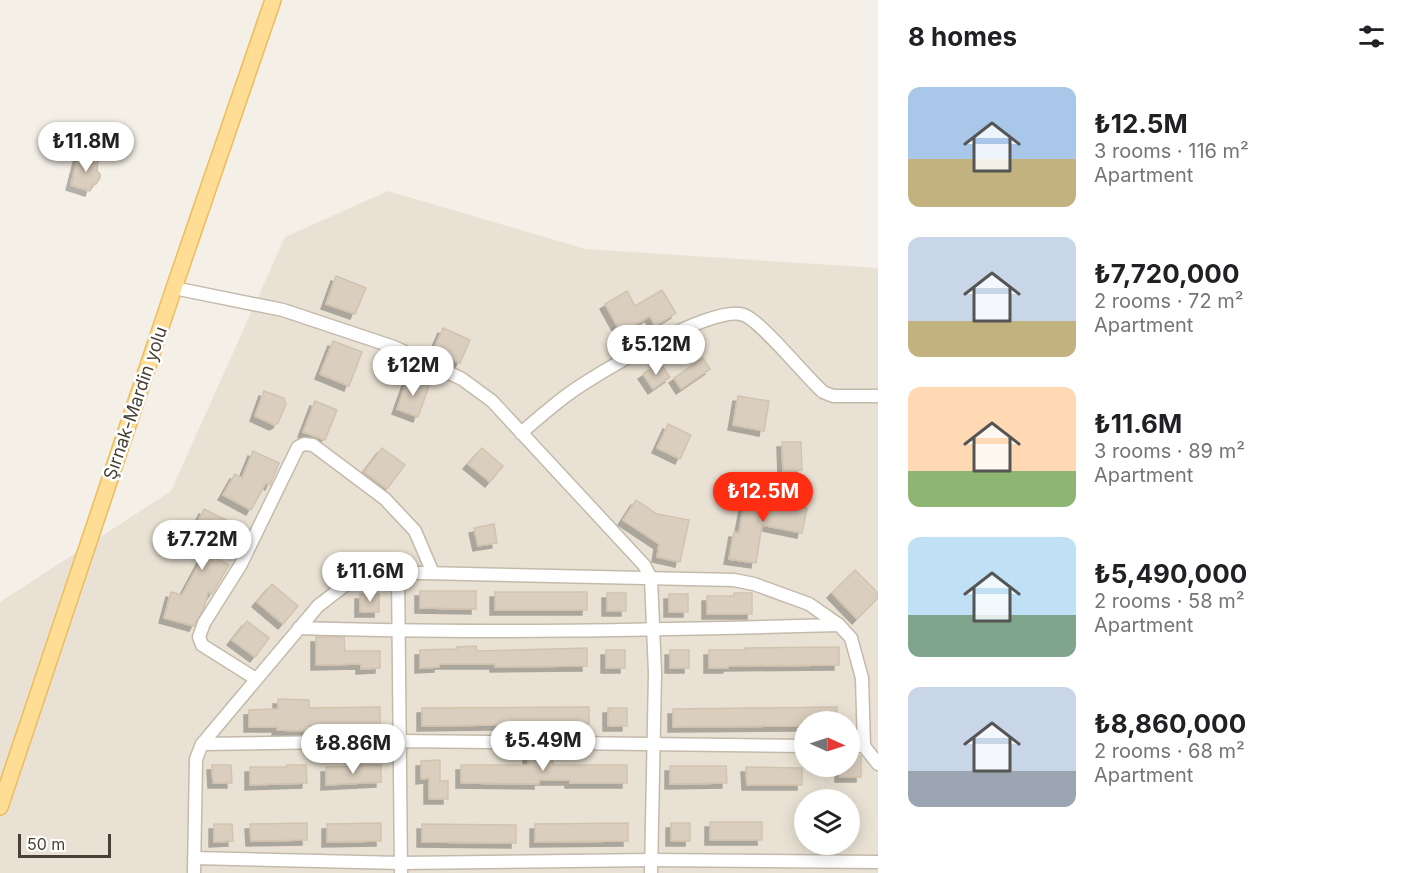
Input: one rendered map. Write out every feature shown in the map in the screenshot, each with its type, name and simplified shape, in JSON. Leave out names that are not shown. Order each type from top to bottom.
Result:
[{"type":"main road","name":"Şırnak-Mardin yolu","points":[[0,807],[273,0]]},
{"type":"street","points":[[174,288],[283,310],[394,347],[462,379],[492,401],[644,565],[651,578],[655,673],[651,873]]},
{"type":"street","points":[[521,433],[568,394],[637,352],[687,328],[728,314],[744,315],[762,329],[823,392],[833,396],[878,396]]},
{"type":"street","points":[[256,679],[202,645],[199,637],[204,623],[240,566],[298,447],[304,444],[313,445],[385,499],[415,531],[433,573]]},
{"type":"street","points":[[398,572],[401,868]]},
{"type":"street","points":[[194,873],[196,759],[202,744],[318,606],[358,575],[398,572],[734,580],[754,584],[809,604],[838,625],[851,638],[862,678],[864,746],[878,764]]},
{"type":"street","points":[[299,628],[398,631],[653,630],[838,625]]},
{"type":"street","points":[[202,744],[399,741],[794,746]]},
{"type":"street","points":[[194,858],[401,868],[651,860],[820,867],[878,862]]},
{"type":"shaded area","points":[[388,191],[586,249],[878,268],[878,873],[0,873],[0,602],[171,491],[285,237]]},
{"type":"building","points":[[79,154],[98,159],[97,171],[100,178],[96,184],[92,185],[90,191],[71,185]]},
{"type":"building","points":[[336,276],[366,288],[355,314],[326,304]]},
{"type":"building","points":[[662,290],[676,313],[655,326],[650,316],[621,333],[605,304],[627,291],[635,306]]},
{"type":"building","points":[[443,328],[470,340],[460,363],[433,351]]},
{"type":"building","points":[[333,341],[362,352],[349,386],[320,374]]},
{"type":"building","points":[[703,358],[710,369],[681,389],[674,378]]},
{"type":"building","points":[[660,363],[670,377],[653,389],[643,374]]},
{"type":"building","points":[[408,378],[429,386],[418,417],[397,409]]},
{"type":"building","points":[[264,391],[284,398],[286,404],[278,423],[274,425],[255,416]]},
{"type":"building","points":[[738,396],[769,401],[764,431],[733,425]]},
{"type":"building","points":[[315,401],[337,410],[325,440],[303,432]]},
{"type":"building","points":[[668,424],[691,435],[680,459],[657,448]]},
{"type":"building","points":[[782,442],[801,442],[802,470],[783,471]]},
{"type":"building","points":[[382,448],[405,465],[387,489],[364,472]]},
{"type":"building","points":[[482,448],[503,466],[490,482],[468,464]]},
{"type":"building","points":[[253,451],[279,463],[270,485],[266,483],[251,510],[223,495],[235,474],[242,478]]},
{"type":"building","points":[[747,488],[776,493],[774,502],[807,508],[802,533],[762,525],[756,563],[729,559],[734,532],[739,533]]},
{"type":"building","points":[[636,500],[657,514],[689,520],[680,562],[657,557],[659,544],[623,520]]},
{"type":"building","points":[[204,509],[234,524],[218,559],[229,565],[212,594],[208,592],[204,608],[194,626],[164,618],[171,592],[182,595],[211,542],[192,534]]},
{"type":"building","points":[[494,524],[497,543],[478,546],[474,528]]},
{"type":"building","points":[[855,570],[878,593],[878,598],[857,619],[832,593]]},
{"type":"building","points":[[272,584],[298,606],[283,624],[257,602]]},
{"type":"building","points":[[420,591],[476,591],[476,609],[420,608]]},
{"type":"building","points":[[495,592],[587,592],[587,610],[495,610]]},
{"type":"building","points":[[607,593],[626,593],[626,611],[607,611]]},
{"type":"building","points":[[734,593],[752,593],[752,614],[707,614],[707,596],[734,596]]},
{"type":"building","points":[[360,594],[379,594],[379,612],[360,612]]},
{"type":"building","points":[[669,594],[688,594],[688,612],[669,612]]},
{"type":"building","points":[[247,621],[269,638],[255,657],[232,640]]},
{"type":"building","points":[[316,637],[344,637],[345,651],[380,651],[380,668],[361,669],[361,664],[316,665]]},
{"type":"building","points":[[476,646],[477,651],[587,648],[587,666],[495,667],[495,664],[439,664],[439,667],[420,668],[420,650]]},
{"type":"building","points":[[839,647],[839,665],[709,668],[709,650]]},
{"type":"building","points":[[606,650],[625,650],[625,668],[606,668]]},
{"type":"building","points":[[670,650],[689,650],[689,668],[670,668]]},
{"type":"building","points":[[278,699],[309,700],[309,708],[380,707],[380,725],[309,726],[309,731],[277,730],[278,727],[249,727],[249,710],[278,709]]},
{"type":"building","points":[[589,707],[589,724],[422,726],[422,708]]},
{"type":"building","points":[[837,707],[837,711],[794,711],[794,726],[673,727],[673,709]]},
{"type":"building","points":[[608,708],[627,708],[627,726],[608,726]]},
{"type":"building","points":[[528,751],[553,751],[553,765],[627,765],[627,783],[570,783],[570,780],[539,780],[539,784],[461,783],[461,765],[528,765]]},
{"type":"building","points":[[440,760],[440,781],[448,781],[448,799],[429,799],[429,778],[421,779],[421,761]]},
{"type":"building","points":[[212,765],[231,765],[232,783],[213,783]]},
{"type":"building","points":[[287,765],[306,765],[307,783],[250,785],[250,767],[287,767]]},
{"type":"building","points":[[381,765],[381,782],[326,785],[326,767]]},
{"type":"building","points":[[670,766],[726,766],[727,783],[670,784]]},
{"type":"building","points":[[746,767],[794,768],[794,777],[802,777],[802,785],[747,785]]},
{"type":"building","points":[[710,822],[762,822],[762,840],[710,840]]},
{"type":"building","points":[[307,823],[307,840],[251,841],[250,824]]},
{"type":"building","points":[[381,823],[381,841],[327,842],[327,824]]},
{"type":"building","points":[[628,823],[628,841],[535,842],[535,824]]},
{"type":"building","points":[[671,823],[690,823],[690,841],[671,841]]},
{"type":"building","points":[[214,824],[232,824],[233,841],[214,842]]},
{"type":"building","points":[[422,824],[516,825],[516,843],[422,842]]}]
